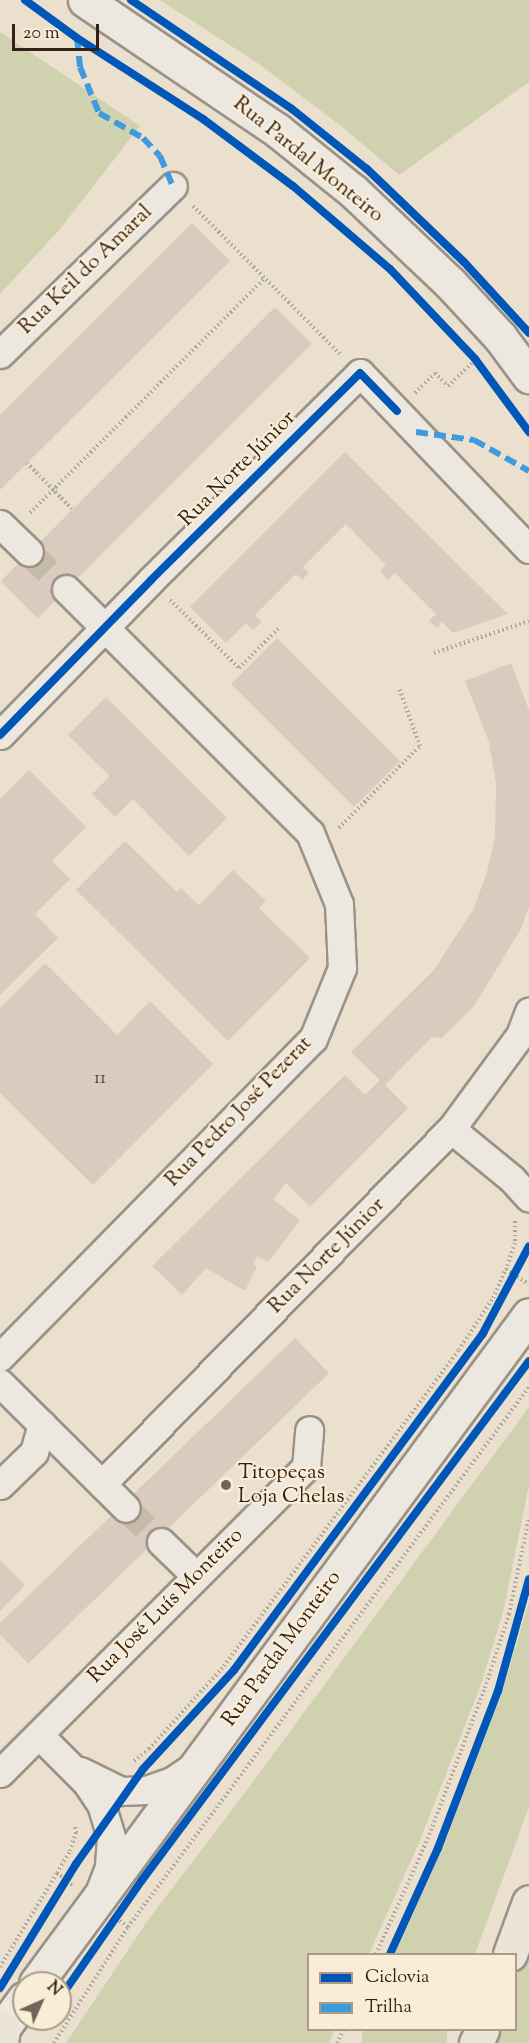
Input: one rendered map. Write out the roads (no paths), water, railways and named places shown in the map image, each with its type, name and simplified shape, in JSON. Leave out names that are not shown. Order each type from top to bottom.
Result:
[{"type":"highway","points":[[510,1953],[529,1902]]},
{"type":"street","name":"Rua Pardal Monteiro","points":[[85,0],[277,130],[354,191],[450,283],[500,338],[529,376]]},
{"type":"street","name":"Rua Keil do Amaral","points":[[0,354],[172,186]]},
{"type":"street","name":"Rua Norte Júnior","points":[[0,735],[151,580],[360,373],[529,549]]},
{"type":"street","points":[[5,528],[29,552]]},
{"type":"street","name":"Rua Pedro José Pezerat","points":[[0,1357],[313,1039],[342,968],[339,904],[310,833],[66,589]]},
{"type":"street","name":"Rua Norte Júnior","points":[[102,1484],[452,1129],[520,1035],[529,1012]]},
{"type":"street","points":[[452,1129],[523,1188]]},
{"type":"street","name":"Rua Pardal Monteiro","points":[[49,1971],[109,1913],[197,1764],[529,1315]]},
{"type":"street","points":[[0,1383],[126,1508]]},
{"type":"street","points":[[0,1485],[34,1452],[42,1424]]},
{"type":"street","name":"Rua José Luís Monteiro","points":[[0,1773],[195,1575],[306,1467],[309,1430]]},
{"type":"street","points":[[161,1542],[195,1575]]},
{"type":"street","points":[[39,1735],[86,1782],[101,1804],[111,1837],[109,1913]]},
{"type":"street","points":[[67,1762],[89,1778],[121,1791],[146,1790],[172,1781],[197,1764]]},
{"type":"street","points":[[1,2034],[12,2017]]},
{"type":"tunnel","points":[[29,552],[66,589]]},
{"type":"tunnel","points":[[126,1508],[161,1542]]},
{"type":"place","name":"Titopeças Loja Chelas","points":[[226,1485]]}]
